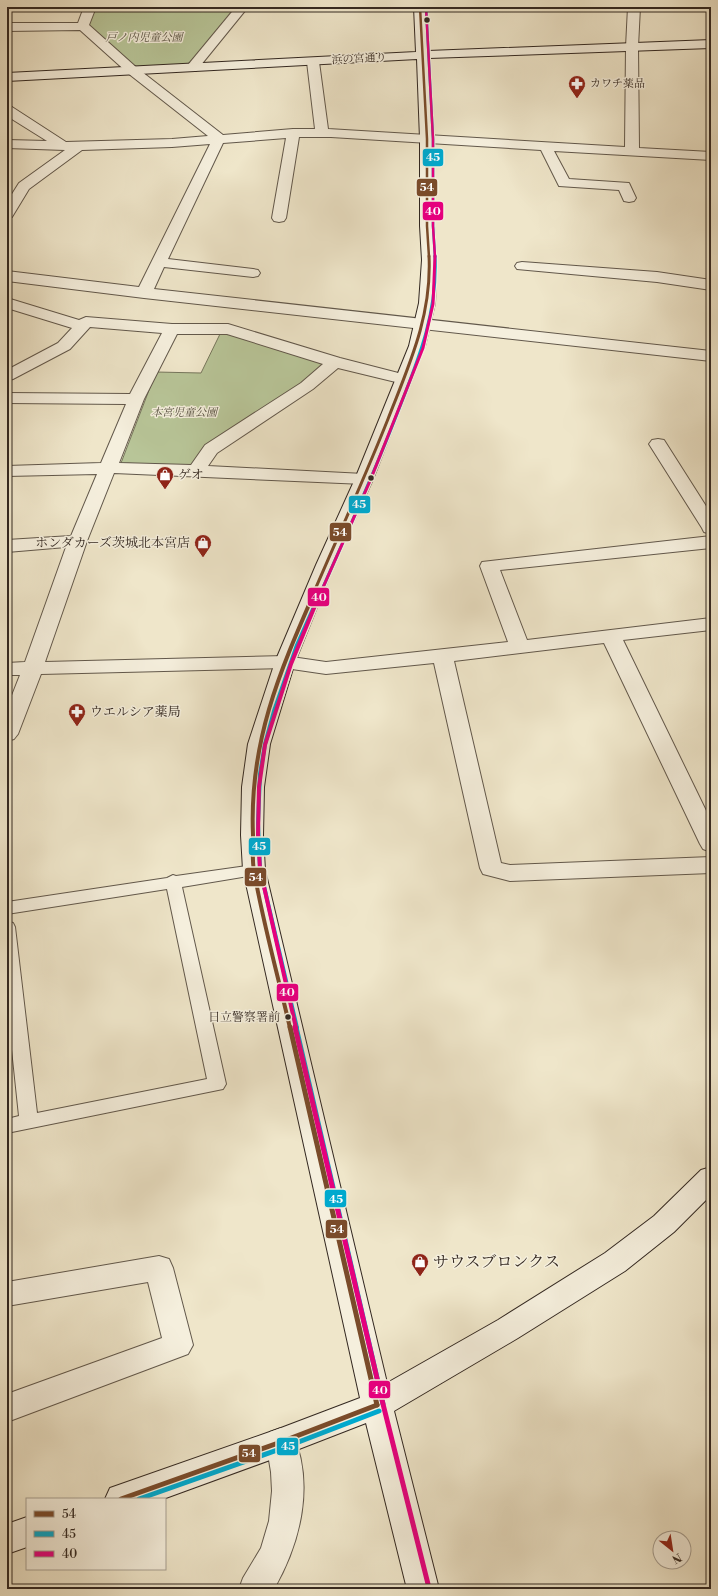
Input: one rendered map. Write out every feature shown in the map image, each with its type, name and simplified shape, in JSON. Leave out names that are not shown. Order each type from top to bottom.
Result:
[{"type":"street","points":[[82,26],[90,7]]},
{"type":"street","points":[[192,68],[237,7]]},
{"type":"street","points":[[420,7],[427,139],[427,226],[429,260],[427,303],[423,323],[417,346],[364,479],[325,565],[284,662],[259,744],[253,787],[252,835],[254,870],[377,1405],[423,1589]]},
{"type":"street","points":[[632,152],[632,47],[634,7]]},
{"type":"street","points":[[7,27],[82,26],[133,71],[219,138]]},
{"type":"street","name":"浜の宮通り","points":[[7,77],[314,62],[423,55],[711,44]]},
{"type":"street","points":[[314,62],[322,133]]},
{"type":"street","points":[[7,110],[62,145]]},
{"type":"street","points":[[7,144],[79,146],[172,143],[293,133],[322,133],[711,156]]},
{"type":"street","points":[[279,218],[293,133]]},
{"type":"street","points":[[144,293],[219,138]]},
{"type":"street","points":[[7,214],[24,186],[79,146]]},
{"type":"street","points":[[546,147],[564,183],[624,186],[629,198]]},
{"type":"street","points":[[159,262],[253,273]]},
{"type":"street","points":[[522,266],[657,277],[711,284]]},
{"type":"street","points":[[7,276],[144,293],[711,356]]},
{"type":"street","points":[[192,298],[213,329]]},
{"type":"street","points":[[7,304],[82,326]]},
{"type":"street","points":[[7,376],[64,346],[86,322],[172,328],[228,329],[335,362],[404,379]]},
{"type":"street","points":[[7,734],[33,668],[78,540],[136,399],[172,328]]},
{"type":"street","points":[[198,471],[202,460],[211,449],[307,386],[335,362]]},
{"type":"street","points":[[7,398],[136,399]]},
{"type":"street","points":[[658,444],[711,528]]},
{"type":"street","points":[[7,471],[108,468],[364,479]]},
{"type":"street","points":[[7,546],[78,540]]},
{"type":"street","points":[[520,647],[489,566],[711,542]]},
{"type":"street","points":[[7,669],[284,662],[326,668],[443,656],[711,624]]},
{"type":"street","points":[[611,636],[711,844]]},
{"type":"street","points":[[443,656],[491,868],[510,872],[711,865]]},
{"type":"street","points":[[124,1498],[281,1442],[377,1405],[508,1329],[614,1262],[664,1224],[711,1178]]},
{"type":"street","points":[[7,1294],[159,1268],[178,1345],[7,1408]]},
{"type":"street","points":[[255,1589],[280,1545],[287,1503],[288,1476],[281,1442]]},
{"type":"lane","points":[[7,908],[173,881],[254,870]]},
{"type":"lane","points":[[7,1126],[217,1084],[173,881]]},
{"type":"lane","points":[[7,927],[30,1122]]},
{"type":"green space","name":"戸ノ内児童公園","points":[[90,7],[241,8],[187,65],[133,71],[83,26]]},
{"type":"green space","name":"本宮児童公園","points":[[220,334],[240,335],[325,361],[298,387],[191,466],[121,463],[156,372],[201,373]]},
{"type":"transit line","name":"54","points":[[377,1405],[254,870],[252,823],[254,773],[259,743],[268,709],[292,643],[370,464],[417,346],[427,303],[429,260],[427,226],[427,139],[420,7]]},
{"type":"transit line","name":"45","points":[[383,1404],[260,869],[258,823],[260,774],[265,744],[274,711],[297,645],[376,467],[423,348],[433,304],[435,260],[433,226],[433,139],[426,7]]},
{"type":"transit line","name":"40","points":[[426,7],[433,139],[433,226],[435,260],[433,304],[423,348],[370,481],[331,567],[291,664],[265,745],[259,787],[258,835],[260,869],[287,991],[383,1404],[429,1588]]},
{"type":"transit line","name":"54","points":[[124,1498],[281,1442],[377,1405]]},
{"type":"transit line","name":"45","points":[[142,1498],[283,1448],[379,1411]]},
{"type":"place","name":"カワチ薬品","points":[[577,99]]},
{"type":"place","name":"ゲオ","points":[[165,490]]},
{"type":"place","name":"ホンダカーズ茨城北本宮店","points":[[203,558]]},
{"type":"place","name":"ウエルシア薬局","points":[[77,727]]},
{"type":"place","name":"日立警察署前","points":[[288,1017]]},
{"type":"place","name":"サウスブロンクス","points":[[420,1277]]}]
